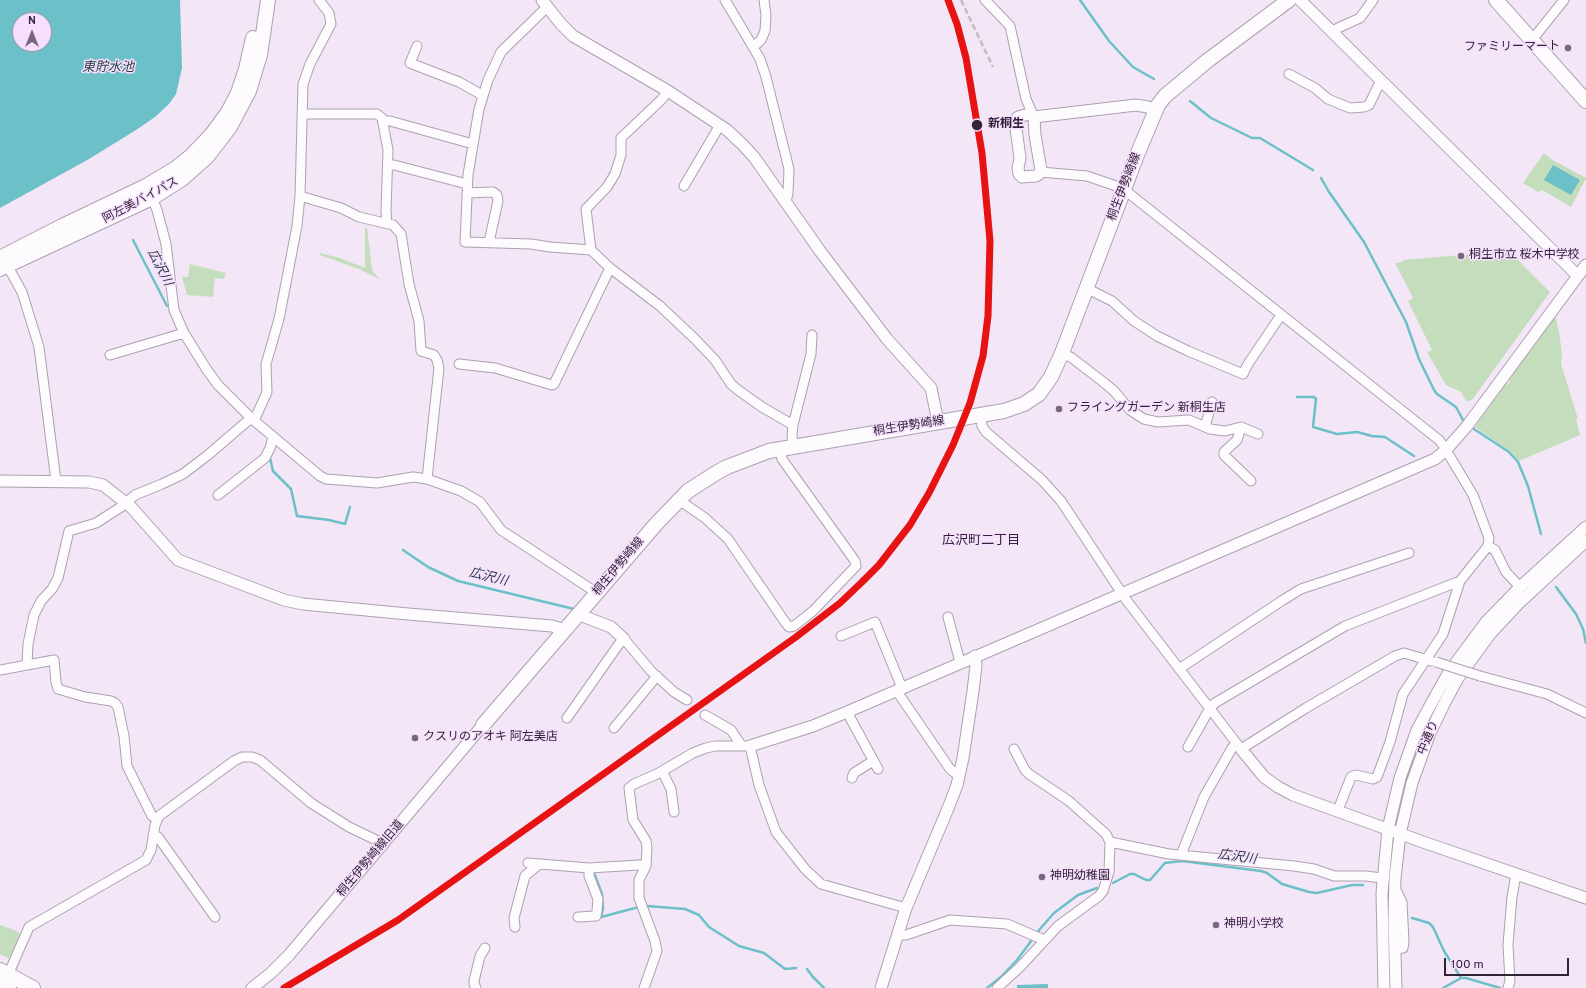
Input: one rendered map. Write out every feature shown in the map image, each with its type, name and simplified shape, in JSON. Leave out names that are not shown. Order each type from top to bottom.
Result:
[{"type":"main road","name":"阿左美バイパス","points":[[149,192],[191,156],[212,134],[228,112],[238,94],[246,69],[254,36],[259,0]]},
{"type":"main road","name":"阿左美バイパス","points":[[2,264],[62,226],[149,192],[173,185],[194,169],[221,140],[236,118],[249,91],[257,67],[268,0]]},
{"type":"main road","name":"桐生伊勢崎線","points":[[483,725],[657,522],[679,500],[701,482],[727,467],[769,451],[981,415],[1017,407],[1035,397],[1045,387],[1062,353],[1155,110],[1165,96],[1207,61],[1289,0]]},
{"type":"main road","points":[[1496,0],[1586,100]]},
{"type":"main road","points":[[2,980],[33,988]]},
{"type":"street","points":[[27,664],[28,644],[34,615],[41,601],[52,589],[58,578],[69,531],[96,523],[121,507],[135,495],[162,484],[192,468],[252,420],[267,392],[266,364],[279,319],[296,234],[300,196],[303,91],[306,74],[332,24],[329,13],[319,0]]},
{"type":"street","points":[[725,0],[760,59],[766,77],[787,159],[789,180],[786,202]]},
{"type":"street","points":[[753,47],[761,40],[765,31],[766,15],[764,0]]},
{"type":"street","points":[[985,0],[1010,26],[1026,99],[1034,116],[1034,132],[1040,172]]},
{"type":"street","points":[[1300,0],[1577,275]]},
{"type":"street","points":[[1332,32],[1360,18],[1373,0]]},
{"type":"street","points":[[1532,40],[1564,0]]},
{"type":"street","points":[[793,425],[762,407],[731,384],[714,360],[694,338],[660,306],[610,268],[591,250],[531,244],[465,242],[467,189],[482,95],[501,52],[545,3],[572,36],[668,91],[720,125],[737,139],[754,157],[820,251],[887,339],[931,388],[938,422]]},
{"type":"street","points":[[417,46],[410,62],[459,82],[482,95]]},
{"type":"street","points":[[1289,74],[1315,88],[1328,99],[1350,108],[1369,105],[1381,80]]},
{"type":"street","points":[[591,250],[586,209],[607,186],[615,174],[621,155],[621,138],[662,99],[668,91]]},
{"type":"street","points":[[1155,110],[1148,106],[1136,105],[1034,116],[1029,114],[1018,116],[1016,119],[1020,158],[1018,168],[1019,174],[1022,177],[1034,177],[1040,172],[1087,176],[1124,190],[1439,440],[1473,495],[1489,538],[1488,546],[1460,581],[1442,634],[1403,694],[1390,742],[1377,777],[1373,779],[1356,775],[1351,777],[1338,810]]},
{"type":"street","points":[[302,114],[377,114],[382,118],[387,147],[388,165],[386,210],[387,223]]},
{"type":"street","points":[[383,121],[390,121],[473,144]]},
{"type":"street","points":[[684,186],[720,125]]},
{"type":"street","points":[[388,165],[394,165],[467,189],[493,192],[497,195],[498,201],[489,242]]},
{"type":"street","points":[[149,192],[157,210],[166,244],[174,310],[184,333],[195,353],[218,385],[252,420],[320,476],[372,483],[413,477],[427,479],[456,488],[480,502],[501,530],[596,594]]},
{"type":"street","points":[[300,196],[341,208],[359,217],[387,223],[397,228],[402,237],[410,288],[419,321],[421,351],[434,355],[438,360],[439,368],[427,479]]},
{"type":"street","points":[[2,264],[22,292],[39,347],[56,481]]},
{"type":"street","points":[[644,988],[657,951],[655,941],[639,898],[639,880],[646,866],[647,848],[646,841],[633,820],[629,788],[634,784],[662,771],[692,753],[706,748],[715,746],[745,746],[813,726],[1435,459],[1446,450],[1480,409],[1577,275],[1586,265]]},
{"type":"street","points":[[460,364],[495,368],[552,385],[554,384],[610,268]]},
{"type":"street","points":[[1086,288],[1112,301],[1134,320],[1157,336],[1243,374],[1248,364],[1281,315]]},
{"type":"street","points":[[110,355],[184,333]]},
{"type":"street","points":[[679,500],[705,518],[728,540],[789,627],[794,626],[813,611],[855,570],[855,561],[782,459],[792,435],[793,425],[811,354],[812,335]]},
{"type":"street","points":[[1062,353],[1072,358],[1102,381],[1130,410],[1139,416],[1154,422],[1189,420],[1205,427],[1225,431],[1244,427],[1258,434]]},
{"type":"street","points":[[1205,427],[1212,402]]},
{"type":"street","points":[[981,415],[983,428],[986,432],[1042,480],[1056,496],[1122,594],[1254,766],[1272,783],[1293,794],[1400,834],[1586,898]]},
{"type":"street","points":[[1238,428],[1239,434],[1237,440],[1224,452],[1224,455],[1250,481]]},
{"type":"street","points":[[218,495],[265,458],[273,437]]},
{"type":"street","points":[[0,481],[89,482],[107,487],[126,502],[178,560],[272,597],[310,605],[552,626],[565,630]]},
{"type":"street","name":"中通り","points":[[1384,988],[1382,878],[1388,829],[1396,791],[1417,730],[1450,672],[1490,618],[1520,587],[1586,527]]},
{"type":"street","name":"中通り","points":[[1396,988],[1395,888],[1400,834],[1409,794],[1420,760],[1443,706],[1458,678],[1479,648],[1509,612],[1586,541]]},
{"type":"street","points":[[1488,546],[1495,550],[1506,572],[1520,587]]},
{"type":"street","points":[[1179,669],[1301,589],[1409,553]]},
{"type":"street","points":[[1188,746],[1210,708],[1215,703],[1345,626],[1460,581]]},
{"type":"street","points":[[580,613],[585,617],[611,627],[624,639],[644,664],[674,692],[687,700]]},
{"type":"street","points":[[948,617],[960,662]]},
{"type":"street","points":[[841,636],[876,622],[899,689],[950,769],[959,776]]},
{"type":"street","points":[[567,718],[624,639]]},
{"type":"street","points":[[1181,855],[1204,797],[1232,748],[1239,746],[1395,656],[1404,654],[1426,659],[1480,676],[1547,694],[1586,713]]},
{"type":"street","points":[[881,988],[906,908],[952,800],[959,776],[973,691],[976,666],[975,656]]},
{"type":"street","points":[[0,670],[54,660],[58,689],[111,701],[118,708],[124,736],[127,766],[152,816],[157,819]]},
{"type":"street","points":[[614,728],[657,676]]},
{"type":"street","points":[[846,712],[876,765],[854,773],[852,778]]},
{"type":"street","points":[[705,715],[731,730],[745,746],[776,832],[805,869],[821,884],[906,908]]},
{"type":"street","name":"桐生伊勢崎線旧道","points":[[254,988],[289,955],[383,846],[483,725]]},
{"type":"street","points":[[997,988],[1020,967],[1038,937],[1058,926],[1094,900],[1103,891],[1109,872],[1110,842],[1106,834],[1070,801],[1029,774],[1025,770],[1014,749]]},
{"type":"street","points":[[2,980],[29,927],[146,860],[151,850],[157,819],[164,811],[234,761],[242,758],[252,756],[260,760],[311,803],[349,827],[376,840],[383,846]]},
{"type":"street","points":[[662,771],[670,789],[674,812]]},
{"type":"street","points":[[153,835],[158,837],[215,917]]},
{"type":"street","points":[[1110,842],[1154,852],[1314,869],[1334,876],[1366,876],[1382,878]]},
{"type":"street","points":[[528,863],[589,868],[639,865],[646,866]]},
{"type":"street","points":[[515,927],[514,918],[525,876],[539,864]]},
{"type":"street","points":[[578,917],[596,916],[598,899],[589,876],[589,868]]},
{"type":"street","points":[[1508,988],[1510,981],[1508,945],[1512,892],[1518,874]]},
{"type":"street","points":[[897,935],[906,935],[950,920],[1007,924],[1038,937]]},
{"type":"street","points":[[476,988],[474,981],[480,956],[485,948]]},
{"type":"green space","points":[[1544,153],[1551,159],[1586,178],[1571,207],[1542,190],[1538,192],[1523,183]]},
{"type":"green space","points":[[367,227],[372,270],[379,279],[359,269],[320,255],[320,253],[340,258],[365,268],[365,229]]},
{"type":"green space","points":[[1509,251],[1550,292],[1472,400],[1466,401],[1461,392],[1446,385],[1427,352],[1432,350],[1408,301],[1413,298],[1395,263],[1403,262],[1403,260]]},
{"type":"green space","points":[[190,264],[226,273],[224,279],[215,278],[213,297],[187,295],[182,277],[188,277]]},
{"type":"green space","points":[[1554,317],[1556,318],[1560,338],[1562,355],[1561,364],[1578,419],[1576,419],[1580,435],[1519,461],[1510,451],[1475,427],[1505,384],[1507,385],[1510,381],[1509,380]]},
{"type":"green space","points":[[0,925],[17,931],[20,934],[10,959],[0,954]]},
{"type":"water","name":"東貯水池","points":[[0,0],[180,0],[182,68],[176,94],[169,104],[155,117],[89,159],[0,208]]},
{"type":"water","points":[[1553,165],[1580,180],[1571,195],[1544,180]]},
{"type":"water","points":[[1048,984],[1048,988],[1017,988],[1017,985]]},
{"type":"waterway","points":[[1080,0],[1109,41],[1133,67],[1154,79]]},
{"type":"waterway","points":[[1190,101],[1211,118],[1252,138],[1260,138],[1313,170]]},
{"type":"waterway","points":[[1321,178],[1364,242],[1406,322],[1419,359],[1434,390],[1437,394],[1456,407],[1463,420]]},
{"type":"waterway","name":"広沢川","points":[[133,240],[167,306]]},
{"type":"waterway","points":[[1297,397],[1314,397],[1316,399],[1313,427],[1337,434],[1357,432],[1372,436],[1385,437],[1414,456]]},
{"type":"waterway","points":[[1474,429],[1509,452],[1518,462],[1528,486],[1541,534]]},
{"type":"waterway","points":[[270,458],[273,471],[291,489],[297,516],[329,520],[345,524],[350,507]]},
{"type":"waterway","name":"広沢川","points":[[403,550],[428,567],[458,581],[574,609]]},
{"type":"waterway","points":[[1556,587],[1576,614],[1583,629],[1586,643]]},
{"type":"waterway","name":"広沢川","points":[[1113,883],[1130,874],[1150,880],[1165,863],[1182,861],[1261,871],[1267,873],[1282,884],[1309,892],[1317,893],[1352,885],[1363,885]]},
{"type":"waterway","points":[[594,873],[602,894],[603,909],[601,917],[639,907]]},
{"type":"waterway","name":"広沢川","points":[[987,988],[1001,977],[1017,960],[1054,913],[1078,895],[1097,888]]},
{"type":"waterway","points":[[647,906],[685,909],[699,915],[709,927],[739,946],[764,953],[785,969],[796,968]]},
{"type":"waterway","name":"広沢川","points":[[1412,918],[1429,923],[1433,927],[1444,951],[1461,978]]},
{"type":"waterway","name":"広沢川","points":[[807,969],[824,988]]},
{"type":"waterway","name":"広沢川","points":[[1443,988],[1461,978],[1466,978],[1500,988]]},
{"type":"railway","points":[[961,0],[993,67]]},
{"type":"transit line","points":[[284,988],[398,920],[796,637],[840,603],[861,583],[879,565],[910,525],[929,493],[953,445],[970,403],[983,356],[988,316],[990,241],[982,153],[966,58],[957,24],[948,0]]},
{"type":"place","name":"ファミリーマート","points":[[1568,48]]},
{"type":"place","name":"新桐生","points":[[977,125]]},
{"type":"place","name":"桐生市立 桜木中学校","points":[[1461,256]]},
{"type":"place","name":"フライングガーデン 新桐生店","points":[[1059,409]]},
{"type":"place","name":"クスリのアオキ 阿左美店","points":[[415,738]]},
{"type":"place","name":"神明幼稚園","points":[[1042,877]]},
{"type":"place","name":"神明小学校","points":[[1216,925]]},
{"type":"district","name":"広沢町二丁目","points":[[981,541]]}]
